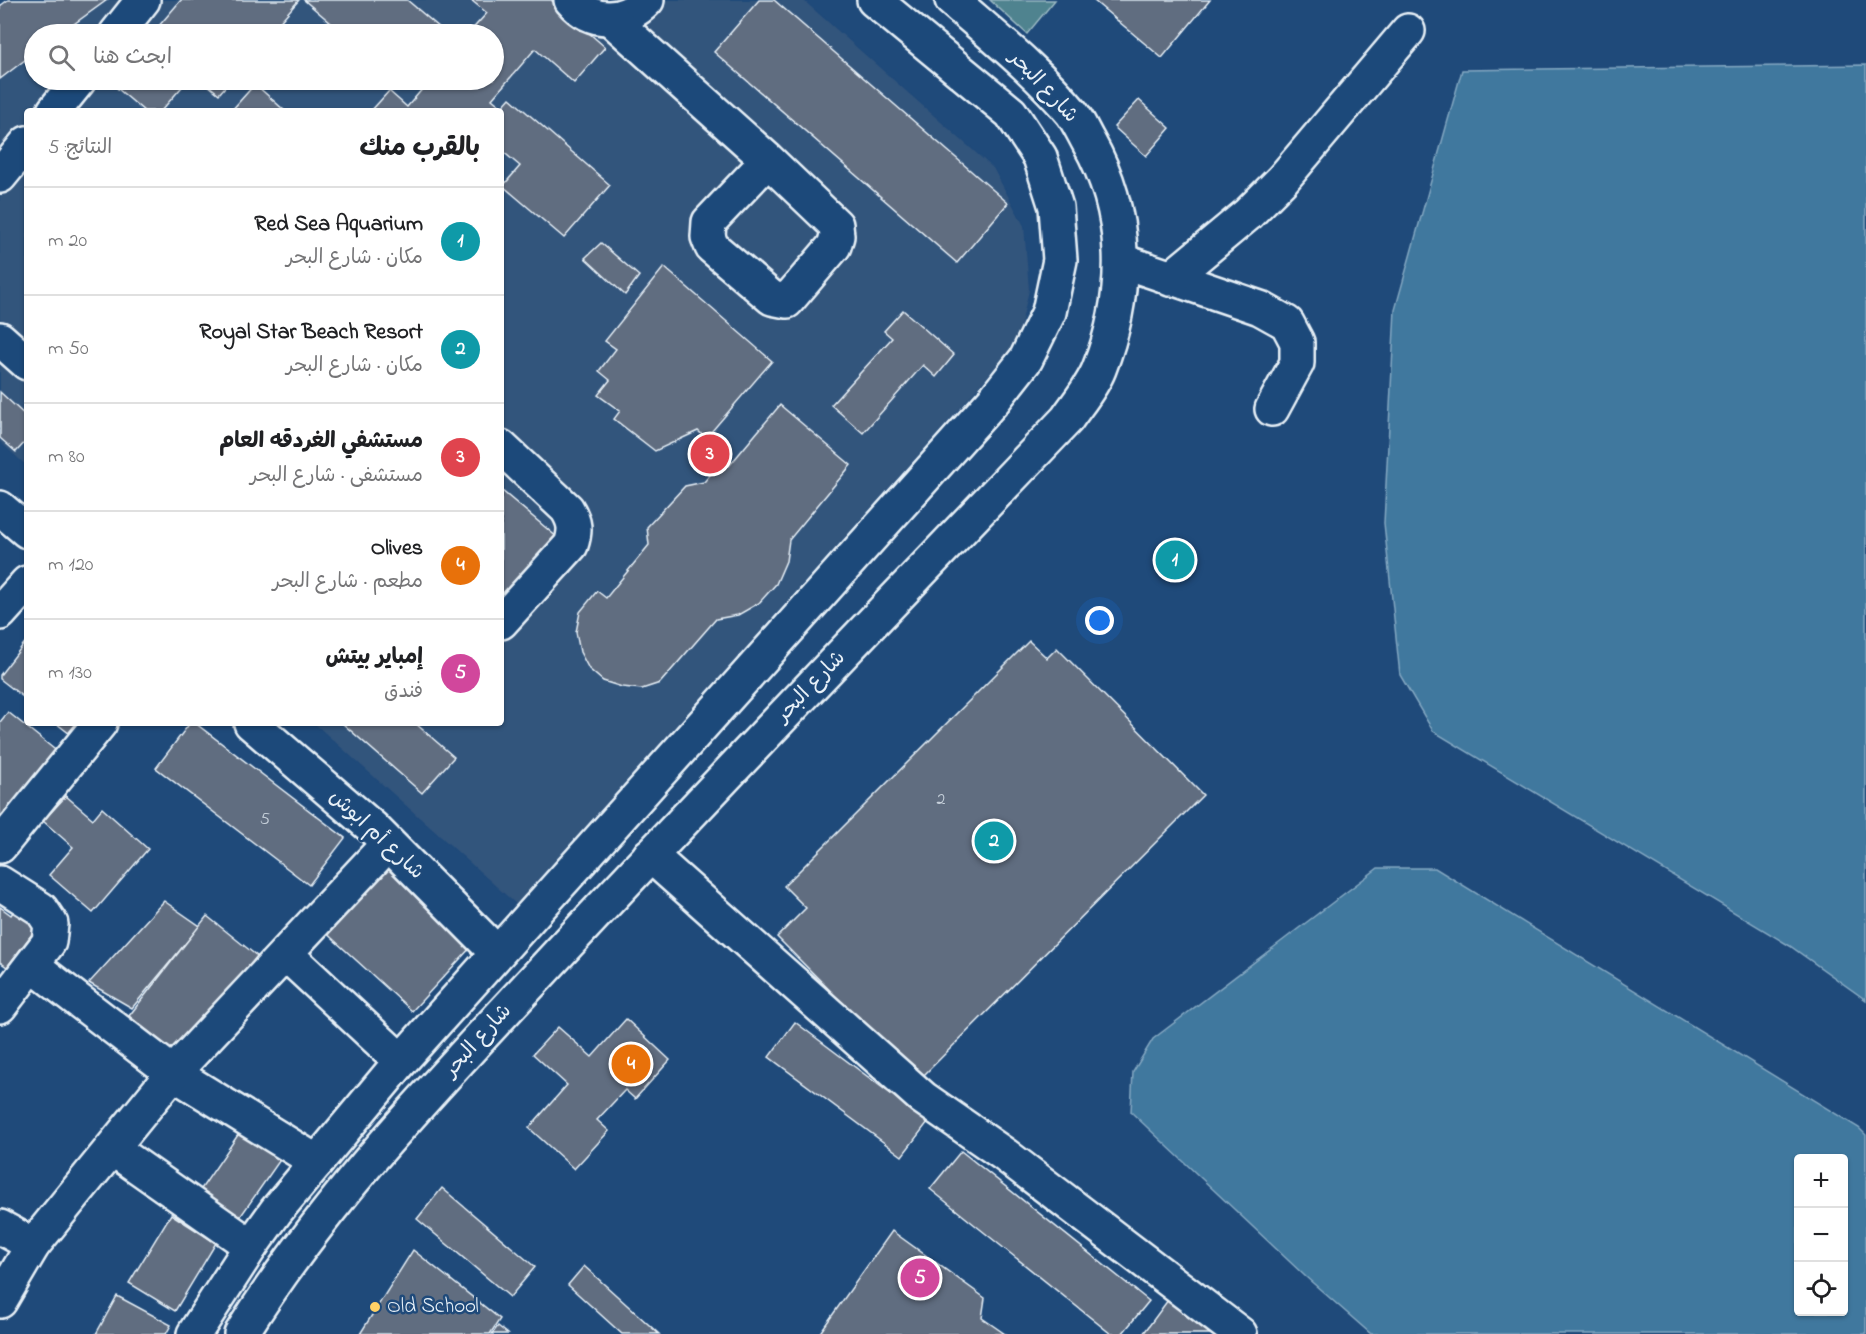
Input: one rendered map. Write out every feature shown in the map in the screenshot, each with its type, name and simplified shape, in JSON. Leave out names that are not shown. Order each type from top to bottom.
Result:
[{"type":"main road","points":[[124,24],[143,0]]},
{"type":"main road","points":[[571,0],[578,8],[594,16],[611,19],[626,16],[647,0]]},
{"type":"main road","name":"شارع البحر","points":[[194,1334],[276,1211],[401,1061],[993,401],[1026,359],[1049,312],[1060,260],[1056,207],[1040,157],[1011,113],[874,0]]},
{"type":"main road","name":"شارع البحر","points":[[241,1334],[266,1294],[359,1171],[650,855],[1067,419],[1098,372],[1116,318],[1122,261],[1116,210],[1099,160],[1073,115],[1038,77],[952,0]]},
{"type":"main road","points":[[611,19],[768,160]]},
{"type":"main road","points":[[1170,279],[1248,214],[1282,180],[1408,31]]},
{"type":"main road","points":[[57,108],[72,90]]},
{"type":"main road","points":[[0,176],[24,147]]},
{"type":"main road","points":[[1122,261],[1260,308],[1287,323],[1297,342],[1297,363],[1272,409]]},
{"type":"main road","points":[[0,339],[24,360]]},
{"type":"main road","points":[[504,450],[567,509],[576,532],[571,545],[504,619]]},
{"type":"main road","points":[[0,508],[24,528]]},
{"type":"main road","points":[[0,613],[24,586]]},
{"type":"main road","points":[[0,846],[98,726]]},
{"type":"main road","name":"شارع أم ابوش","points":[[254,726],[373,828],[497,953]]},
{"type":"main road","points":[[0,1301],[33,1245],[173,1073],[388,844]]},
{"type":"main road","points":[[650,855],[923,1098],[1005,1155],[1240,1334]]},
{"type":"main road","points":[[0,883],[41,909],[51,924],[49,942],[0,1006]]},
{"type":"main road","points":[[286,954],[401,1061]]},
{"type":"main road","points":[[32,965],[173,1073],[317,1162]]},
{"type":"main road","points":[[113,1149],[251,1246]]},
{"type":"main road","points":[[0,1227],[33,1245]]},
{"type":"shaded area","points":[[39,0],[803,0],[993,168],[1024,226],[1029,290],[1017,342],[516,904],[317,726],[504,726],[504,108],[24,108],[24,463],[0,442],[0,44]]},
{"type":"shaded area","points":[[1866,65],[1866,1000],[1790,946],[1433,731],[1400,675],[1384,523],[1395,310],[1462,70]]},
{"type":"shaded area","points":[[1378,868],[1435,868],[1859,1128],[1866,1135],[1866,1334],[1371,1334],[1306,1277],[1131,1112],[1133,1072],[1153,1039]]},
{"type":"green space","points":[[990,0],[1055,0],[1027,34]]},
{"type":"building","points":[[8,0],[107,0],[74,24],[24,24],[24,61],[0,79],[0,6]]},
{"type":"building","points":[[181,0],[299,0],[278,24],[161,24]]},
{"type":"building","points":[[304,0],[407,0],[435,24],[332,24]]},
{"type":"building","points":[[471,0],[551,0],[605,47],[574,83],[535,49],[504,85],[504,24],[477,24],[487,13]]},
{"type":"building","points":[[759,0],[774,0],[1008,203],[957,263],[714,52]]},
{"type":"building","points":[[1093,0],[1210,0],[1162,58]]},
{"type":"building","points":[[119,90],[179,90],[164,108],[140,108]]},
{"type":"building","points":[[250,90],[262,90],[282,108],[234,108]]},
{"type":"building","points":[[421,90],[500,90],[492,99],[502,107],[510,98],[610,185],[564,238],[504,187],[520,166],[504,153],[504,108],[374,108],[389,91],[407,107]]},
{"type":"building","points":[[1139,100],[1170,128],[1146,156],[1114,127]]},
{"type":"building","points":[[601,243],[639,276],[625,295],[585,258]]},
{"type":"building","points":[[664,267],[772,361],[706,438],[698,431],[655,451],[614,419],[620,411],[598,395],[610,380],[599,371],[616,349],[605,341]]},
{"type":"building","points":[[903,310],[954,355],[936,377],[923,365],[863,433],[831,405],[892,338],[884,331]]},
{"type":"building","points":[[0,392],[24,414],[24,443],[16,452],[0,438]]},
{"type":"building","points":[[780,405],[851,465],[789,540],[786,561],[776,584],[759,603],[738,615],[716,619],[660,683],[642,689],[622,687],[603,681],[589,669],[580,652],[576,632],[580,612],[597,591],[606,598],[649,545],[647,527],[685,486],[704,482],[722,460],[729,466]]},
{"type":"building","points":[[504,493],[558,538],[504,601]]},
{"type":"building","points":[[1029,641],[1047,658],[1057,648],[1203,795],[919,1080],[777,937],[806,908],[784,886]]},
{"type":"building","points":[[24,644],[24,698],[0,679],[0,675]]},
{"type":"building","points":[[8,712],[59,753],[0,829],[0,722]]},
{"type":"building","points":[[60,726],[84,726],[75,738]]},
{"type":"building","points":[[188,726],[199,726],[345,838],[309,885],[156,768]]},
{"type":"building","points":[[345,726],[418,726],[454,757],[422,793]]},
{"type":"building","points":[[66,796],[93,819],[102,808],[148,849],[93,913],[49,875],[73,847],[43,821]]},
{"type":"building","points":[[383,864],[472,946],[412,1011],[323,930]]},
{"type":"building","points":[[164,901],[200,926],[132,1008],[89,983]]},
{"type":"building","points":[[19,904],[42,921],[7,967],[0,962],[0,907],[11,915]]},
{"type":"building","points":[[207,916],[257,956],[179,1056],[129,1016]]},
{"type":"building","points":[[626,1019],[670,1060],[635,1099],[625,1090],[597,1120],[609,1131],[574,1169],[529,1128],[567,1085],[533,1054],[558,1027],[592,1057]]},
{"type":"building","points":[[795,1022],[928,1122],[902,1156],[769,1057]]},
{"type":"building","points":[[242,1129],[282,1157],[238,1220],[199,1192]]},
{"type":"building","points":[[961,1151],[1149,1301],[1122,1334],[1111,1334],[930,1189]]},
{"type":"building","points":[[442,1188],[535,1267],[510,1297],[417,1219]]},
{"type":"building","points":[[171,1214],[216,1243],[175,1311],[129,1283]]},
{"type":"building","points":[[892,1231],[985,1298],[982,1318],[1005,1334],[819,1334]]},
{"type":"building","points":[[413,1250],[500,1319],[490,1334],[360,1334]]},
{"type":"building","points":[[584,1266],[659,1334],[622,1334],[568,1285]]},
{"type":"building","points":[[117,1296],[171,1325],[166,1334],[96,1334]]},
{"type":"building","points":[[1168,1300],[1214,1334],[1143,1334]]},
{"type":"building","points":[[498,1326],[508,1334],[492,1334]]},
{"type":"place","name":"مستشفي الغردقه العام","points":[[710,454]]},
{"type":"place","name":"Red Sea Aquarium","points":[[1175,560]]},
{"type":"place","name":"Royal Star Beach Resort","points":[[994,841]]},
{"type":"place","name":"Olives","points":[[631,1064]]},
{"type":"place","name":"إمباير بيتش","points":[[920,1278]]},
{"type":"place","name":"Old School","points":[[375,1307]]}]
